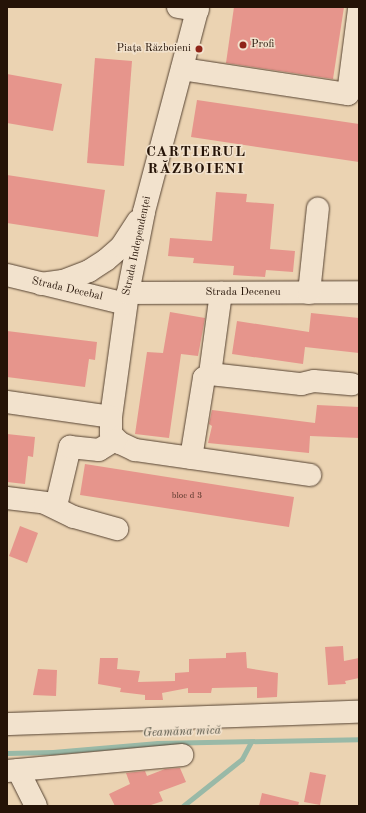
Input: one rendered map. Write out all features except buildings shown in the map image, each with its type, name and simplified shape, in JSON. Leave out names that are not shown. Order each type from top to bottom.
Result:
[{"type":"street","name":"Strada Independenței","points":[[115,440],[111,434],[111,416],[127,299],[144,212],[182,69],[191,8]]},
{"type":"street","points":[[182,69],[348,94],[359,9]]},
{"type":"street","points":[[309,293],[318,208]]},
{"type":"street","points":[[42,284],[63,281],[89,271],[106,260],[121,247],[144,212]]},
{"type":"street","name":"Strada Decebal","points":[[7,275],[42,284],[127,299]]},
{"type":"street","name":"Strada Deceneu","points":[[127,299],[221,293],[359,292]]},
{"type":"street","points":[[210,374],[221,293]]},
{"type":"street","points":[[191,458],[204,378],[210,374],[301,384],[314,381],[352,384]]},
{"type":"street","points":[[7,402],[111,416]]},
{"type":"street","points":[[56,506],[70,447],[99,450],[115,440],[135,450],[310,475]]},
{"type":"street","points":[[7,498],[56,506],[74,517],[117,529]]},
{"type":"street","points":[[7,724],[359,712]]},
{"type":"street","points":[[36,806],[12,771],[182,755]]},
{"type":"waterway","name":"Geamăna mică","points":[[7,753],[53,752],[158,743],[359,739]]},
{"type":"waterway","points":[[183,806],[242,759],[251,742]]},
{"type":"place","name":"Profi","points":[[243,45]]},
{"type":"place","name":"Piața Războieni","points":[[199,49]]},
{"type":"district","name":"CARTIERUL RĂZBOIENI","points":[[196,160]]}]
